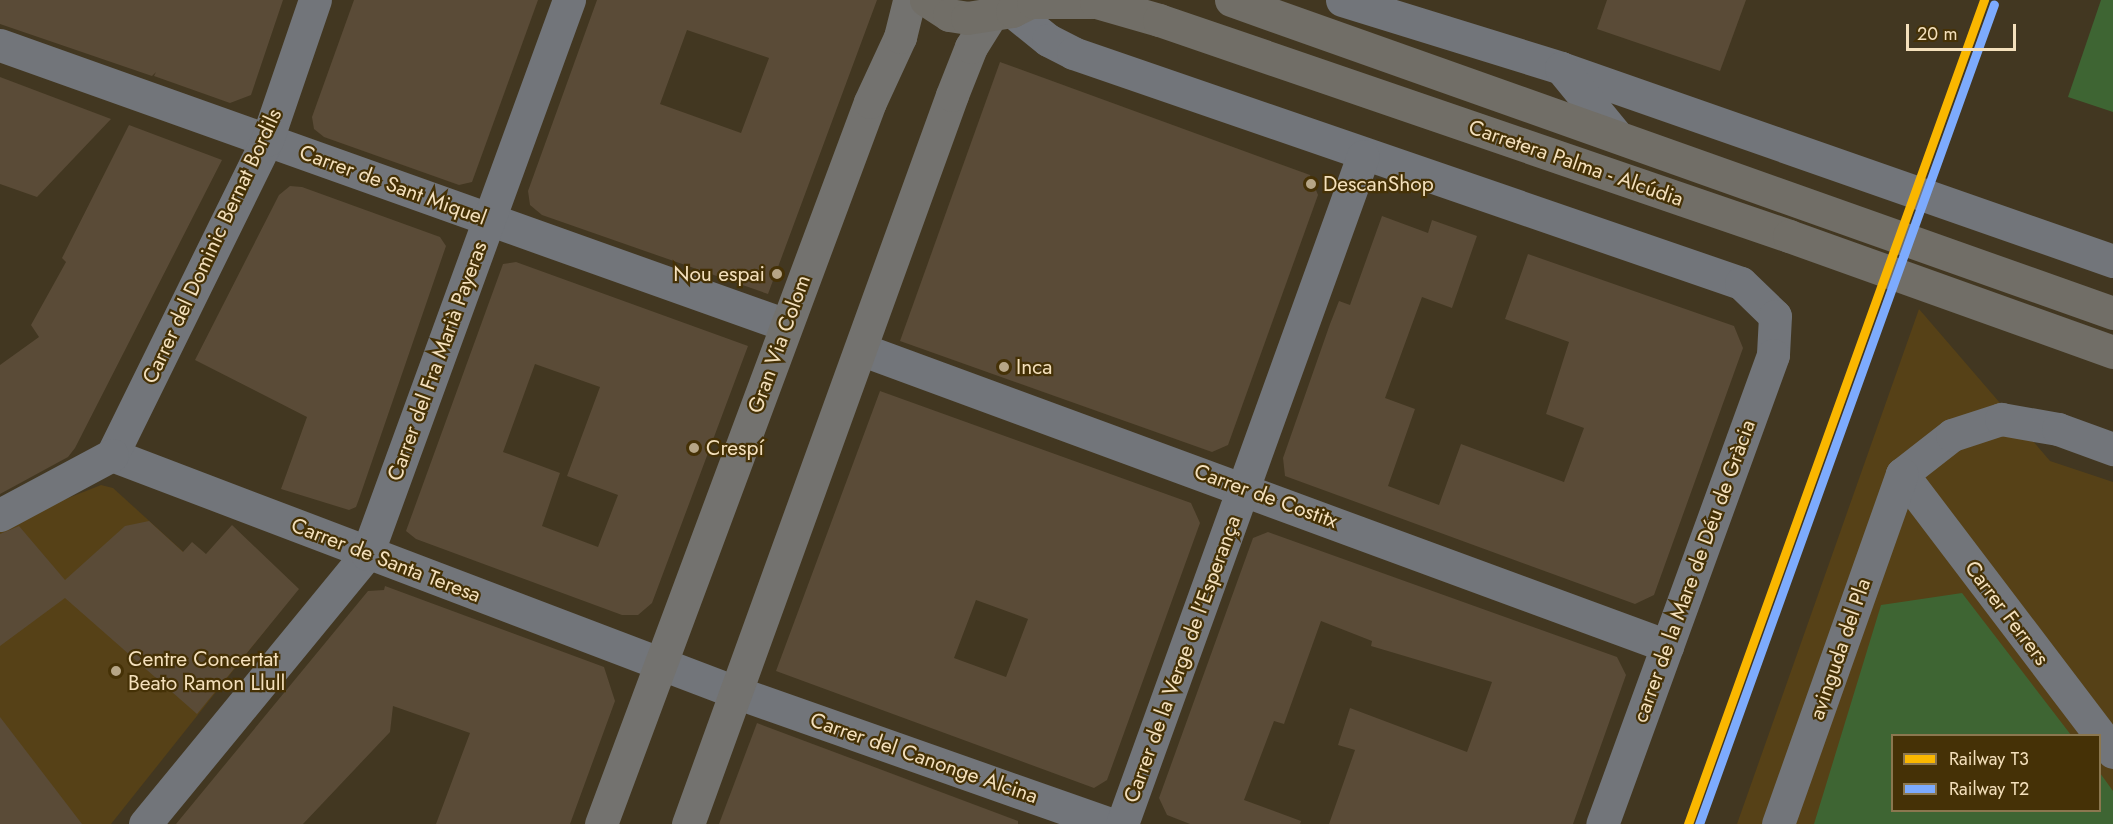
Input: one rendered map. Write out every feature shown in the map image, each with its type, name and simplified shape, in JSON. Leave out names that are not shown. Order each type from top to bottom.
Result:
[{"type":"highway","name":"Carretera Palma - Alcúdia","points":[[926,0],[949,15],[1018,7],[1096,2],[1159,20],[2113,352]]},
{"type":"highway","name":"Carretera Palma - Alcúdia","points":[[1231,0],[1615,134],[2113,313]]},
{"type":"main road","name":"Gran Via Colom","points":[[602,824],[870,102],[900,37],[909,0]]},
{"type":"main road","points":[[688,824],[863,350],[971,47],[1018,7]]},
{"type":"street","name":"Carrer del Dominic Bernat Bordils","points":[[112,455],[267,140],[315,0]]},
{"type":"street","name":"Carrer del Fra Marià Payeras","points":[[145,824],[368,554],[569,0]]},
{"type":"street","points":[[1342,0],[1561,68],[2113,261]]},
{"type":"street","points":[[1018,7],[1048,40],[1073,53],[1363,156]]},
{"type":"street","name":"Carrer de Sant Miquel","points":[[0,45],[786,325]]},
{"type":"street","points":[[1561,68],[1615,134]]},
{"type":"street","name":"carrer de la Mare de Déu de Gràcia","points":[[1363,156],[1741,283],[1775,316],[1773,355],[1602,824]]},
{"type":"street","name":"Carrer de la Verge de l'Esperança","points":[[1122,824],[1363,156]]},
{"type":"street","name":"Carrer de Costitx","points":[[863,350],[1244,488],[1666,646]]},
{"type":"street","points":[[1902,474],[1952,435],[2001,419],[2058,429],[2113,449]]},
{"type":"street","points":[[0,515],[112,455]]},
{"type":"street","name":"Carrer de Santa Teresa","points":[[112,455],[738,693]]},
{"type":"street","name":"Carrer Ferrers","points":[[1902,474],[2099,734]]},
{"type":"street","name":"avinguda del Pla","points":[[1778,824],[1902,474]]},
{"type":"street","name":"Carrer del Canonge Alcina","points":[[738,693],[1110,824]]},
{"type":"street","name":"Carrer Ferrers","points":[[2101,736],[2113,752]]},
{"type":"shaded area","points":[[1919,309],[2050,461],[2113,482],[2113,824],[1737,824]]},
{"type":"shaded area","name":"Centre Concertat Beato Ramon Llull","points":[[101,485],[113,488],[267,628],[111,824],[0,824],[0,530],[13,520]]},
{"type":"green space","points":[[2101,0],[2113,0],[2113,112],[2068,97]]},
{"type":"green space","points":[[1962,593],[2070,734],[1891,734],[1891,812],[2101,812],[2101,774],[2113,791],[2113,824],[1814,824],[1881,605]]},
{"type":"building","points":[[0,0],[283,0],[251,95],[230,103],[154,76],[156,72],[152,76],[0,24]]},
{"type":"building","points":[[354,0],[538,0],[472,182],[459,185],[324,137],[314,129],[312,117]]},
{"type":"building","points":[[597,0],[877,0],[768,294],[542,215],[530,205],[528,191]],"holes":[[[687,30],[769,58],[741,133],[660,104]]]},
{"type":"building","points":[[1607,0],[1746,0],[1720,71],[1597,29]]},
{"type":"building","points":[[1000,62],[1310,175],[1318,195],[1228,445],[1212,452],[900,341]]},
{"type":"building","points":[[0,77],[111,119],[37,197],[0,184]]},
{"type":"building","points":[[129,125],[222,160],[75,448],[68,457],[0,494],[0,365],[39,337],[31,325],[66,262],[62,258]]},
{"type":"building","points":[[290,186],[302,187],[440,237],[446,246],[359,499],[356,507],[349,510],[281,489],[307,417],[195,360],[279,195]]},
{"type":"building","points":[[1382,216],[1428,233],[1432,220],[1477,236],[1452,308],[1422,297],[1385,398],[1415,409],[1388,486],[1439,505],[1461,444],[1564,482],[1584,428],[1546,414],[1569,342],[1505,319],[1528,254],[1734,326],[1743,348],[1654,595],[1635,604],[1285,476],[1283,458],[1330,324],[1339,301],[1350,305]]},
{"type":"building","points":[[516,262],[748,346],[652,603],[638,615],[622,615],[416,539],[406,531],[503,264]],"holes":[[[535,364],[600,387],[567,476],[618,495],[598,547],[542,526],[560,473],[503,452]]]},
{"type":"building","points":[[880,391],[1191,503],[1200,523],[1107,780],[1094,788],[776,671]],"holes":[[[976,600],[1028,619],[1006,677],[954,658]]]},
{"type":"building","points":[[149,521],[183,552],[192,542],[206,554],[232,525],[299,589],[197,714],[65,598],[0,646],[0,534],[19,526],[65,580],[125,526]]},
{"type":"building","points":[[1268,532],[1617,657],[1626,675],[1573,824],[1329,824],[1355,750],[1338,745],[1350,708],[1467,752],[1492,682],[1371,646],[1372,641],[1321,621],[1284,724],[1274,721],[1244,800],[1301,821],[1300,824],[1190,824],[1167,815],[1159,798],[1253,538]]},
{"type":"building","points":[[385,586],[604,667],[615,701],[570,824],[436,824],[470,733],[393,706],[390,732],[303,824],[176,824],[368,591],[384,590]]},
{"type":"building","points":[[0,717],[82,824],[0,824]]},
{"type":"building","points":[[757,723],[1018,821],[1018,824],[719,824]]},
{"type":"rail line","name":"T3","points":[[1688,824],[1984,0]]},
{"type":"rail line","name":"T2","points":[[1699,824],[1994,4]]},
{"type":"place","name":"DescanShop","points":[[1311,184]]},
{"type":"place","name":"Nou espai","points":[[777,274]]},
{"type":"place","name":"Inca","points":[[1004,367]]},
{"type":"place","name":"Crespí","points":[[694,448]]},
{"type":"place","name":"Centre Concertat Beato Ramon Llull","points":[[116,671]]}]
